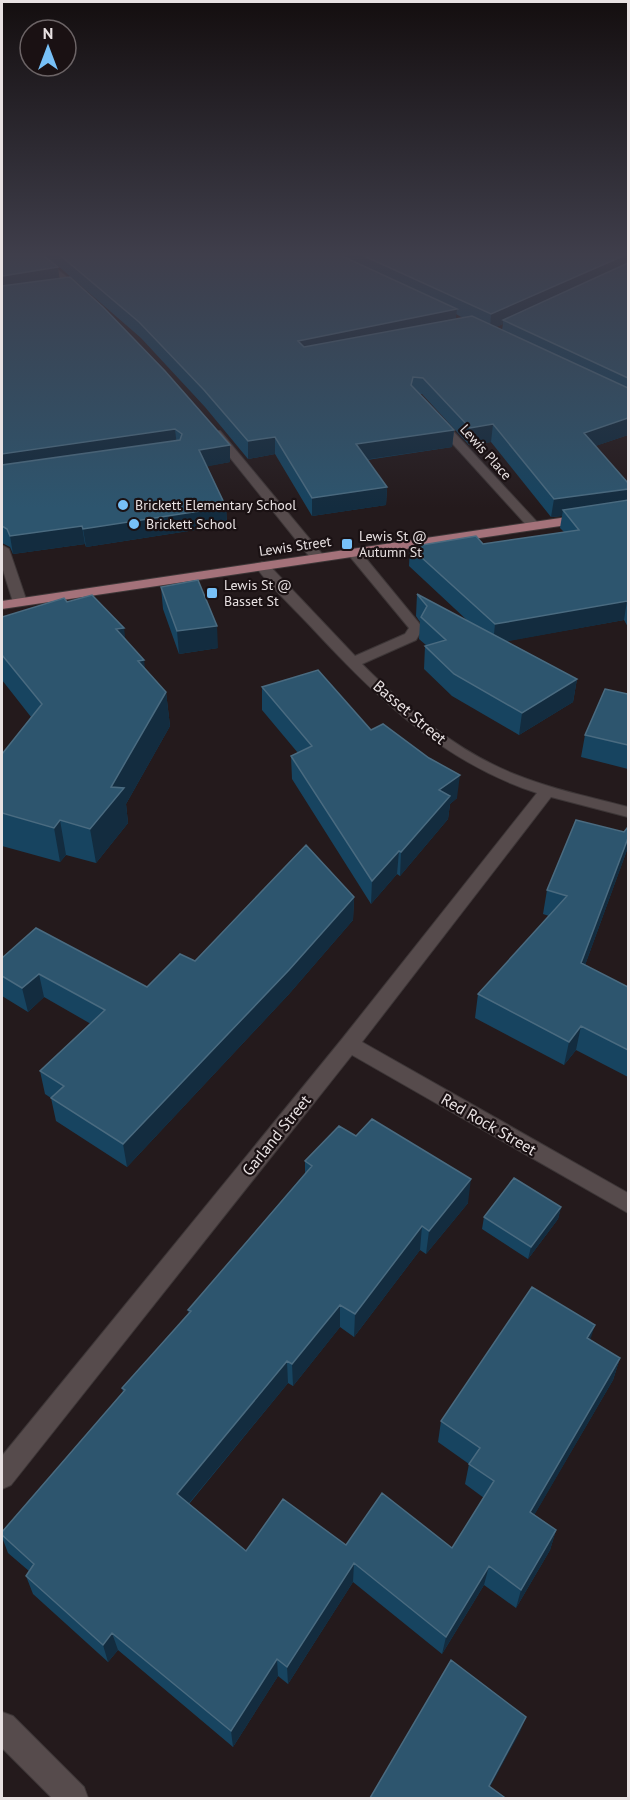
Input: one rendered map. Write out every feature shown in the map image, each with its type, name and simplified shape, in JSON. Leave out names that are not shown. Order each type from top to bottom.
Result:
[{"type":"main road","name":"Lewis Street","points":[[2,605],[628,512]]},
{"type":"street","name":"Lewis Place","points":[[424,406],[534,526]]},
{"type":"street","points":[[208,424],[318,558]]},
{"type":"street","points":[[2,549],[20,602]]},
{"type":"street","points":[[354,553],[416,628],[411,637],[354,662]]},
{"type":"street","name":"Basset Street","points":[[262,566],[391,700],[437,738],[492,771],[547,792],[628,812]]},
{"type":"street","name":"Garland Street","points":[[2,1476],[349,1044],[547,792]]},
{"type":"street","name":"Red Rock Street","points":[[349,1044],[628,1204]]},
{"type":"street","points":[[2,1727],[73,1798]]},
{"type":"building","points":[[2,340],[135,340],[230,445],[199,450],[226,507],[83,529],[82,526],[10,536],[7,529],[2,526],[2,465],[180,440],[182,434],[175,429],[2,454]]},
{"type":"building","points":[[156,340],[303,340],[298,341],[304,347],[342,340],[524,340],[628,388],[628,418],[584,433],[628,483],[628,489],[554,499],[493,424],[470,428],[423,378],[413,377],[411,385],[454,430],[356,444],[387,487],[312,498],[275,437],[248,441]]},
{"type":"building","points":[[546,340],[628,340],[628,378]]},
{"type":"building","points":[[628,500],[628,603],[627,601],[495,624],[410,547],[476,536],[483,544],[579,530],[563,510]]},
{"type":"building","points":[[198,580],[217,626],[177,631],[161,587]]},
{"type":"building","points":[[417,594],[577,679],[522,713],[454,674],[425,646],[446,640],[421,617],[427,606]]},
{"type":"building","points":[[92,595],[124,628],[116,629],[144,660],[138,661],[166,692],[111,787],[124,788],[90,829],[60,820],[54,828],[2,813],[2,754],[42,704],[2,655],[2,617],[64,598],[67,602]]},
{"type":"building","points":[[318,670],[371,730],[383,724],[429,758],[460,775],[439,790],[450,796],[372,881],[291,756],[312,746],[262,687]]},
{"type":"building","points":[[605,689],[628,694],[628,745],[585,735]]},
{"type":"building","points":[[576,820],[624,832],[628,827],[628,838],[581,963],[628,987],[628,1050],[581,1026],[569,1042],[478,994],[567,896],[547,890]]},
{"type":"building","points":[[306,845],[354,897],[289,970],[123,1144],[51,1098],[64,1086],[40,1071],[105,1010],[39,974],[22,988],[2,976],[2,958],[36,928],[147,987],[180,954],[195,961]]},
{"type":"building","points":[[372,1119],[471,1179],[429,1231],[422,1226],[355,1314],[340,1305],[292,1364],[287,1361],[177,1494],[246,1551],[283,1499],[346,1545],[382,1493],[452,1548],[494,1481],[469,1464],[480,1448],[441,1421],[532,1287],[595,1325],[587,1338],[620,1358],[530,1512],[556,1530],[521,1590],[489,1566],[446,1637],[354,1563],[287,1667],[277,1659],[231,1731],[112,1633],[103,1645],[26,1576],[34,1564],[2,1535],[2,1532],[125,1390],[122,1388],[191,1311],[188,1310],[312,1166],[305,1161],[339,1126],[356,1136]]},
{"type":"building","points":[[514,1178],[561,1207],[531,1247],[484,1217]]},
{"type":"building","points":[[451,1660],[526,1717],[489,1786],[504,1797],[370,1798]]},
{"type":"place","name":"Brickett Elementary School","points":[[123,505]]},
{"type":"place","name":"Brickett School","points":[[134,524]]},
{"type":"place","name":"Lewis St @ Autumn St","points":[[347,544]]},
{"type":"place","name":"Lewis St @ Basset St","points":[[212,593]]}]
